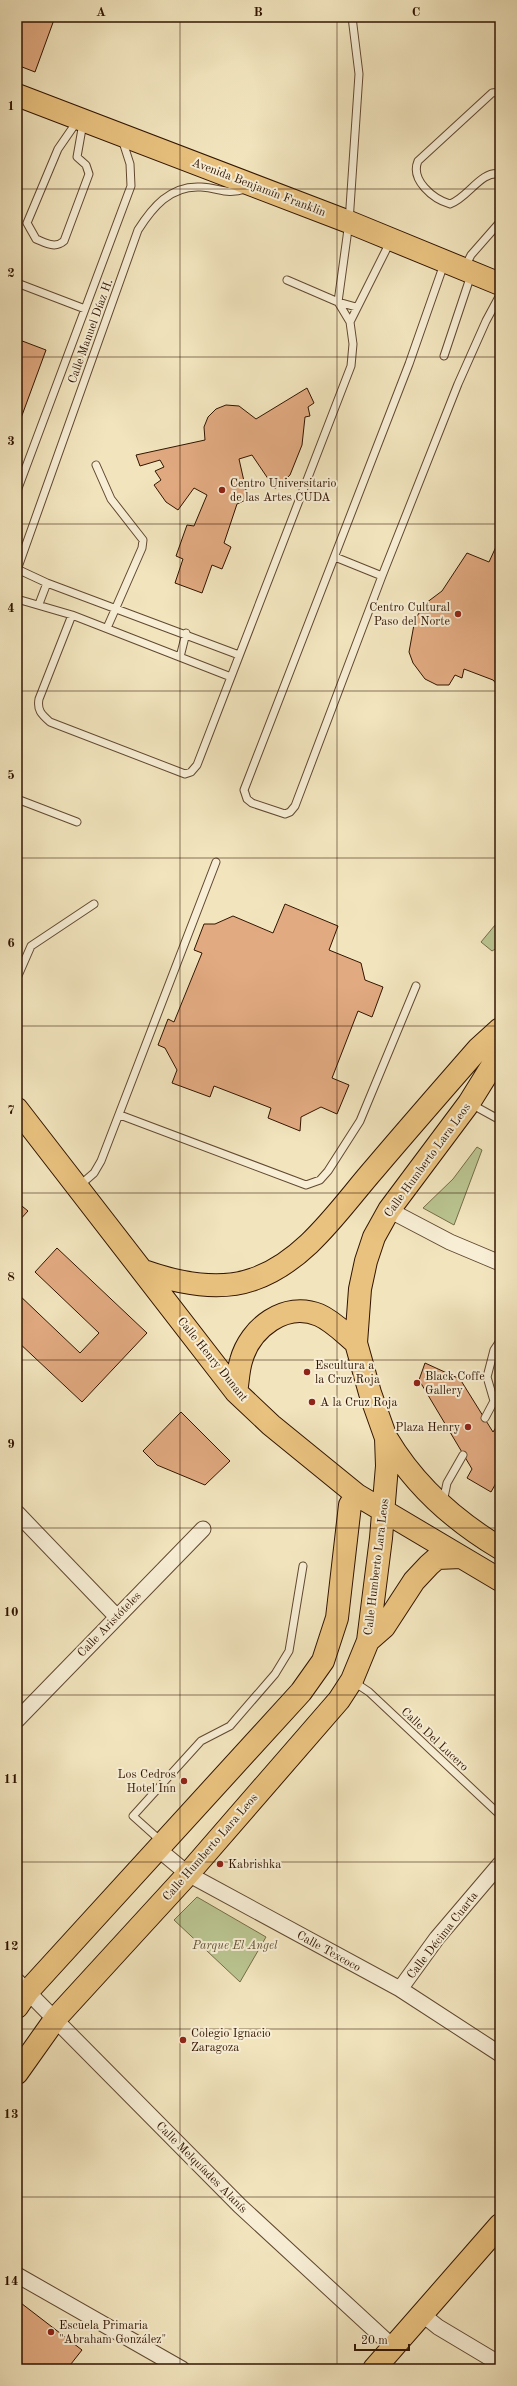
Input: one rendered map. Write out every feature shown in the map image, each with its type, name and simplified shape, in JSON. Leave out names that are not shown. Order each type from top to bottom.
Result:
[{"type":"main road","name":"Avenida Benjamín Franklin","points":[[17,95],[349,222],[500,284]]},
{"type":"main road","points":[[144,1271],[175,1282],[210,1285],[253,1280],[278,1269],[316,1236],[478,1049],[500,1029]]},
{"type":"main road","name":"Calle Humberto Lara Leos","points":[[17,2073],[56,2018],[188,1874],[339,1700],[352,1680],[368,1641],[383,1510],[386,1438],[370,1393],[356,1343],[360,1289],[366,1261],[374,1237],[389,1210],[469,1103],[500,1053]]},
{"type":"main road","name":"Calle Henry Dunant","points":[[17,1109],[144,1271],[236,1392],[271,1425],[357,1495],[500,1580]]},
{"type":"main road","points":[[236,1392],[241,1360],[251,1339],[263,1325],[283,1314],[302,1311],[319,1315],[356,1343]]},
{"type":"main road","points":[[386,1438],[402,1464],[442,1508],[477,1534],[500,1548]]},
{"type":"main road","points":[[21,1993],[161,1846],[301,1692],[323,1661],[337,1618],[350,1505],[357,1495]]},
{"type":"main road","points":[[368,1641],[384,1627],[414,1581],[428,1564],[437,1558],[461,1556]]},
{"type":"main road","points":[[374,2369],[500,2225]]},
{"type":"street","points":[[389,1210],[450,1242],[500,1263]]},
{"type":"street","points":[[17,1513],[116,1616]]},
{"type":"street","name":"Calle Aristóteles","points":[[17,1720],[116,1616],[202,1529]]},
{"type":"street","name":"Calle Texcoco","points":[[161,1846],[188,1874],[400,1989],[500,2054]]},
{"type":"street","name":"Calle Décima Cuarta","points":[[400,1989],[437,1938],[500,1864]]},
{"type":"street","name":"Calle Melquíades Alanís","points":[[21,1993],[56,2018],[240,2206],[393,2347]]},
{"type":"street","points":[[17,2275],[182,2369]]},
{"type":"street","points":[[422,2314],[438,2327],[500,2364]]},
{"type":"lane","points":[[72,615],[39,699],[38,707],[41,714],[50,722],[185,774],[192,772],[197,765],[350,366],[353,344],[350,322],[338,302],[349,222],[359,74],[352,17]]},
{"type":"lane","points":[[500,92],[492,93],[418,161],[415,168],[419,182],[443,202],[450,204],[464,197],[487,175],[500,174]]},
{"type":"lane","points":[[82,119],[77,157],[86,164],[89,174],[64,241],[59,245],[53,246],[36,239],[27,223],[58,149],[82,119]]},
{"type":"lane","name":"Calle Manuel Díaz H.","points":[[17,491],[131,186],[130,164],[120,134]]},
{"type":"lane","name":"Calle Manuel Díaz H.","points":[[17,570],[141,225],[151,210],[171,192],[200,186],[232,193],[256,186]]},
{"type":"lane","points":[[500,222],[460,268],[409,364],[244,790],[247,799],[252,803],[285,814],[290,812],[295,806],[382,576],[458,384],[486,321],[500,296]]},
{"type":"lane","points":[[350,322],[356,307],[392,239]]},
{"type":"lane","points":[[444,356],[460,268]]},
{"type":"lane","points":[[287,280],[338,302],[356,307]]},
{"type":"lane","points":[[17,283],[85,309]]},
{"type":"lane","points":[[96,465],[111,499],[143,540],[142,548],[107,628]]},
{"type":"lane","points":[[335,557],[382,576]]},
{"type":"lane","points":[[17,570],[47,583],[186,633],[239,655]]},
{"type":"lane","points":[[39,604],[47,583]]},
{"type":"lane","points":[[17,599],[39,604],[72,615],[230,677]]},
{"type":"lane","points":[[180,657],[186,633]]},
{"type":"lane","points":[[17,799],[77,822]]},
{"type":"lane","points":[[78,1187],[94,1172],[101,1161],[120,1115],[216,862]]},
{"type":"lane","points":[[17,978],[31,946],[94,904]]},
{"type":"lane","points":[[120,1115],[266,1172],[306,1185],[320,1180],[328,1171],[360,1121],[416,986]]},
{"type":"lane","points":[[469,1103],[500,1120]]},
{"type":"lane","points":[[485,1418],[497,1399],[487,1377],[494,1350],[500,1341]]},
{"type":"lane","points":[[442,1508],[448,1483],[463,1455]]},
{"type":"lane","points":[[161,1846],[133,1816],[201,1741],[230,1726],[275,1674],[289,1651],[303,1566]]},
{"type":"lane","name":"Calle Del Lucero","points":[[352,1680],[369,1692],[500,1815]]},
{"type":"green space","points":[[500,919],[500,946],[492,951],[481,942]]},
{"type":"green space","points":[[477,1147],[482,1150],[454,1225],[423,1208],[453,1179]]},
{"type":"green space","name":"Parque El Angel","points":[[197,1897],[266,1937],[240,1982],[174,1920]]},
{"type":"building","points":[[17,17],[55,17],[35,72],[17,65]]},
{"type":"building","points":[[17,339],[46,350],[17,429]]},
{"type":"building","name":"Centro Universitario de las Artes CUDA","points":[[307,388],[314,403],[308,407],[310,416],[305,417],[302,445],[290,475],[275,489],[252,455],[239,459],[248,499],[237,504],[224,543],[231,547],[222,569],[212,565],[202,593],[175,583],[183,559],[176,556],[187,525],[194,526],[207,495],[194,488],[178,510],[166,502],[154,485],[161,480],[155,471],[164,467],[160,460],[140,466],[136,455],[205,440],[204,427],[208,417],[216,409],[226,405],[239,406],[256,419]]},
{"type":"building","points":[[500,481],[500,495],[496,490]]},
{"type":"building","name":"Centro Cultural Paso del Norte","points":[[500,538],[500,688],[493,680],[464,669],[462,678],[455,675],[449,685],[437,685],[425,679],[413,663],[409,652],[415,619],[426,603],[442,591],[467,553],[489,562]]},
{"type":"building","points":[[285,904],[338,926],[329,950],[361,963],[365,980],[383,987],[372,1017],[358,1011],[332,1078],[349,1085],[337,1114],[321,1107],[301,1117],[300,1131],[268,1118],[271,1108],[214,1086],[210,1097],[172,1083],[177,1070],[165,1048],[158,1045],[168,1019],[174,1022],[202,953],[194,950],[204,924],[215,924],[233,916],[273,933]]},
{"type":"building","points":[[17,1202],[28,1211],[17,1223]]},
{"type":"building","points":[[57,1248],[147,1333],[82,1402],[17,1341],[17,1293],[80,1353],[99,1333],[35,1272]]},
{"type":"building","name":"Plaza Henry","points":[[425,1363],[460,1379],[493,1432],[500,1421],[500,1476],[491,1492],[467,1478],[472,1469],[419,1380]]},
{"type":"building","points":[[181,1412],[230,1461],[205,1485],[157,1465],[143,1451]]},
{"type":"building","points":[[17,2300],[82,2350],[67,2369],[20,2369],[17,2367]]},
{"type":"place","name":"Centro Universitario de las Artes CUDA","points":[[222,490]]},
{"type":"place","name":"Centro Cultural Paso del Norte","points":[[458,614]]},
{"type":"place","name":"Escultura a la Cruz Roja","points":[[307,1372]]},
{"type":"place","name":"Black Coffe Gallery","points":[[417,1383]]},
{"type":"place","name":"A la Cruz Roja","points":[[312,1402]]},
{"type":"place","name":"Plaza Henry","points":[[468,1427]]},
{"type":"place","name":"Los Cedros Hotel Inn","points":[[184,1781]]},
{"type":"place","name":"Kabrishka","points":[[220,1864]]},
{"type":"place","name":"Colegio Ignacio Zaragoza","points":[[183,2040]]},
{"type":"place","name":"Escuela Primaria \"Abraham González\"","points":[[51,2332]]}]
